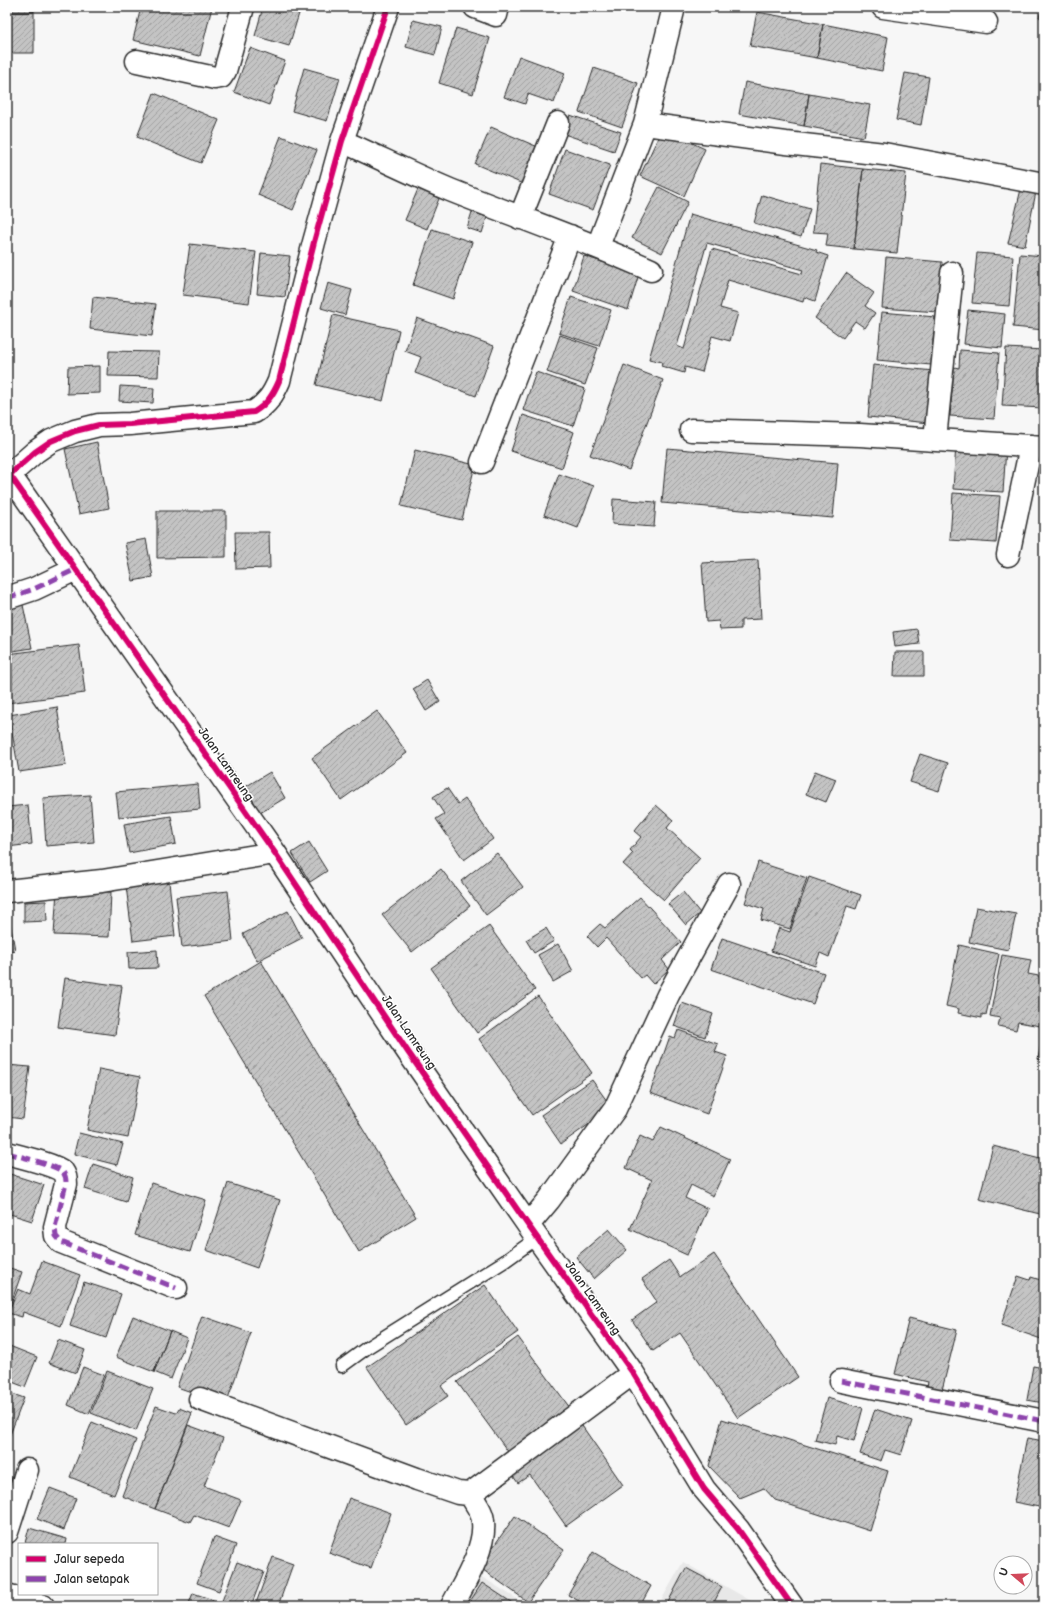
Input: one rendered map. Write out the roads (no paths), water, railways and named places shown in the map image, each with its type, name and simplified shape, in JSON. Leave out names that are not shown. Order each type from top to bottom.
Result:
[{"type":"street","points":[[137,61],[215,78],[221,76],[225,71],[244,7]]},
{"type":"street","points":[[8,475],[51,441],[75,431],[99,425],[243,414],[254,412],[265,405],[280,381],[314,242],[342,141],[388,7]]},
{"type":"street","points":[[475,7],[496,15],[498,7]]},
{"type":"street","points":[[598,246],[645,124],[674,7]]},
{"type":"street","points":[[883,7],[986,22]]},
{"type":"street","points":[[520,218],[558,123]]},
{"type":"street","points":[[645,124],[786,143],[884,154],[1044,184]]},
{"type":"street","points":[[342,141],[448,189],[520,218],[598,246],[651,270]]},
{"type":"street","points":[[482,462],[570,236]]},
{"type":"street","points":[[935,439],[952,273]]},
{"type":"street","points":[[692,430],[860,435],[1038,447],[1008,555]]},
{"type":"street","name":"Jalan Lamreung","points":[[8,475],[275,852],[408,1052],[532,1231],[633,1373],[704,1488],[738,1529],[792,1606]]},
{"type":"street","points":[[7,598],[34,589],[76,569]]},
{"type":"street","points":[[7,891],[102,881],[275,852]]},
{"type":"street","points":[[532,1231],[550,1200],[615,1109],[668,994],[729,884]]},
{"type":"street","points":[[7,1152],[56,1168],[63,1172],[66,1178],[66,1184],[55,1227],[56,1236],[61,1242],[176,1288]]},
{"type":"street","points":[[200,1399],[417,1479],[458,1493],[470,1494],[633,1373]]},
{"type":"street","points":[[841,1381],[1044,1421]]},
{"type":"street","points":[[7,1532],[27,1470]]},
{"type":"street","points":[[452,1606],[476,1558],[482,1538],[484,1522],[480,1510],[470,1494]]},
{"type":"street","points":[[7,1594],[43,1606]]},
{"type":"lane","points":[[342,1366],[374,1342],[505,1261],[532,1231]]}]
